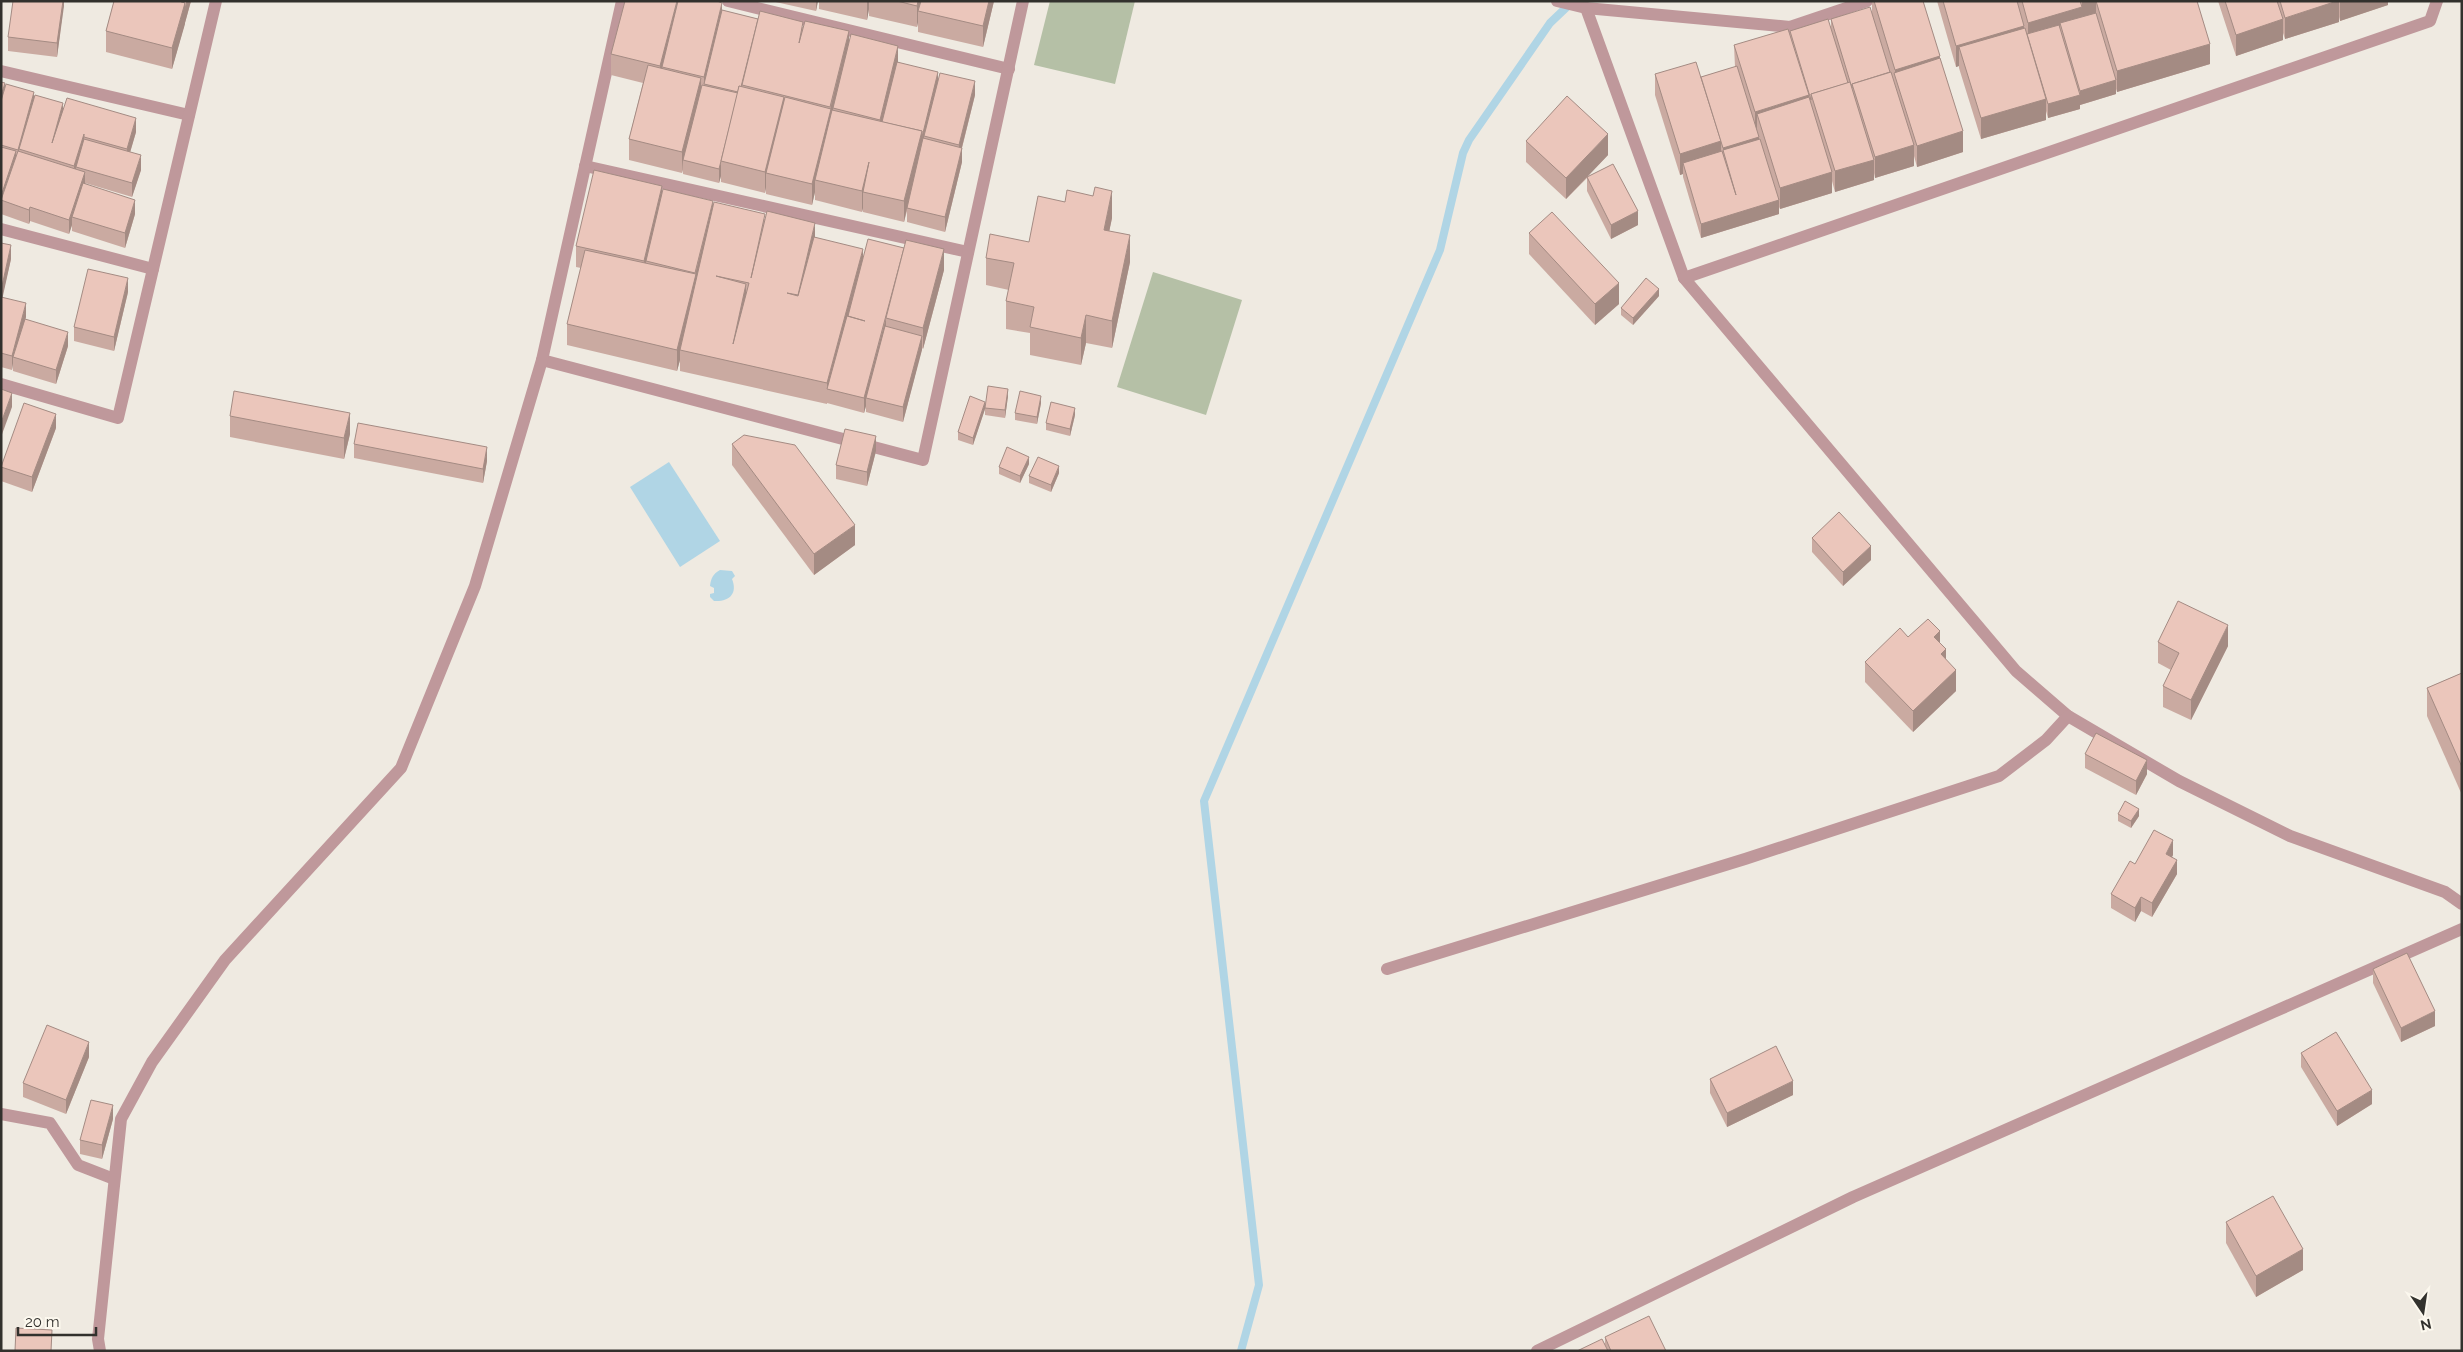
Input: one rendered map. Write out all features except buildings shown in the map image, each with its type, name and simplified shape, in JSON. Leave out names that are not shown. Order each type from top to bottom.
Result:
[{"type":"street","points":[[1,384],[118,418],[216,1]]},
{"type":"street","points":[[100,1351],[98,1339],[121,1119],[152,1062],[225,960],[401,768],[475,586],[542,360],[622,1]]},
{"type":"street","points":[[728,1],[1009,69]]},
{"type":"street","points":[[542,360],[923,460],[1023,1]]},
{"type":"street","points":[[1556,1],[1586,8],[1790,27],[1867,1]]},
{"type":"street","points":[[1684,278],[2430,21],[2437,1]]},
{"type":"street","points":[[1586,8],[1684,278],[2016,671],[2068,716],[2179,781],[2290,836],[2445,892],[2462,904]]},
{"type":"street","points":[[1,70],[189,115]]},
{"type":"street","points":[[585,166],[968,252]]},
{"type":"street","points":[[1,229],[153,269]]},
{"type":"street","points":[[1387,969],[1745,859],[1999,776],[2046,740],[2068,716]]},
{"type":"street","points":[[1537,1351],[1853,1196],[2462,929]]},
{"type":"street","points":[[1,1114],[50,1122],[78,1165],[114,1179]]},
{"type":"green space","points":[[1050,1],[1135,1],[1115,84],[1034,65]]},
{"type":"green space","points":[[1153,272],[1242,300],[1206,415],[1117,387]]},
{"type":"water","points":[[669,462],[720,541],[680,567],[630,487]]},
{"type":"water","points":[[720,570],[732,571],[735,576],[732,579],[734,589],[728,598],[714,601],[710,597],[710,594],[714,593],[714,588],[710,586],[710,583],[714,575]]},
{"type":"waterway","points":[[1241,1351],[1259,1285],[1204,801],[1440,250],[1463,153],[1469,140],[1550,23],[1571,3]]}]
